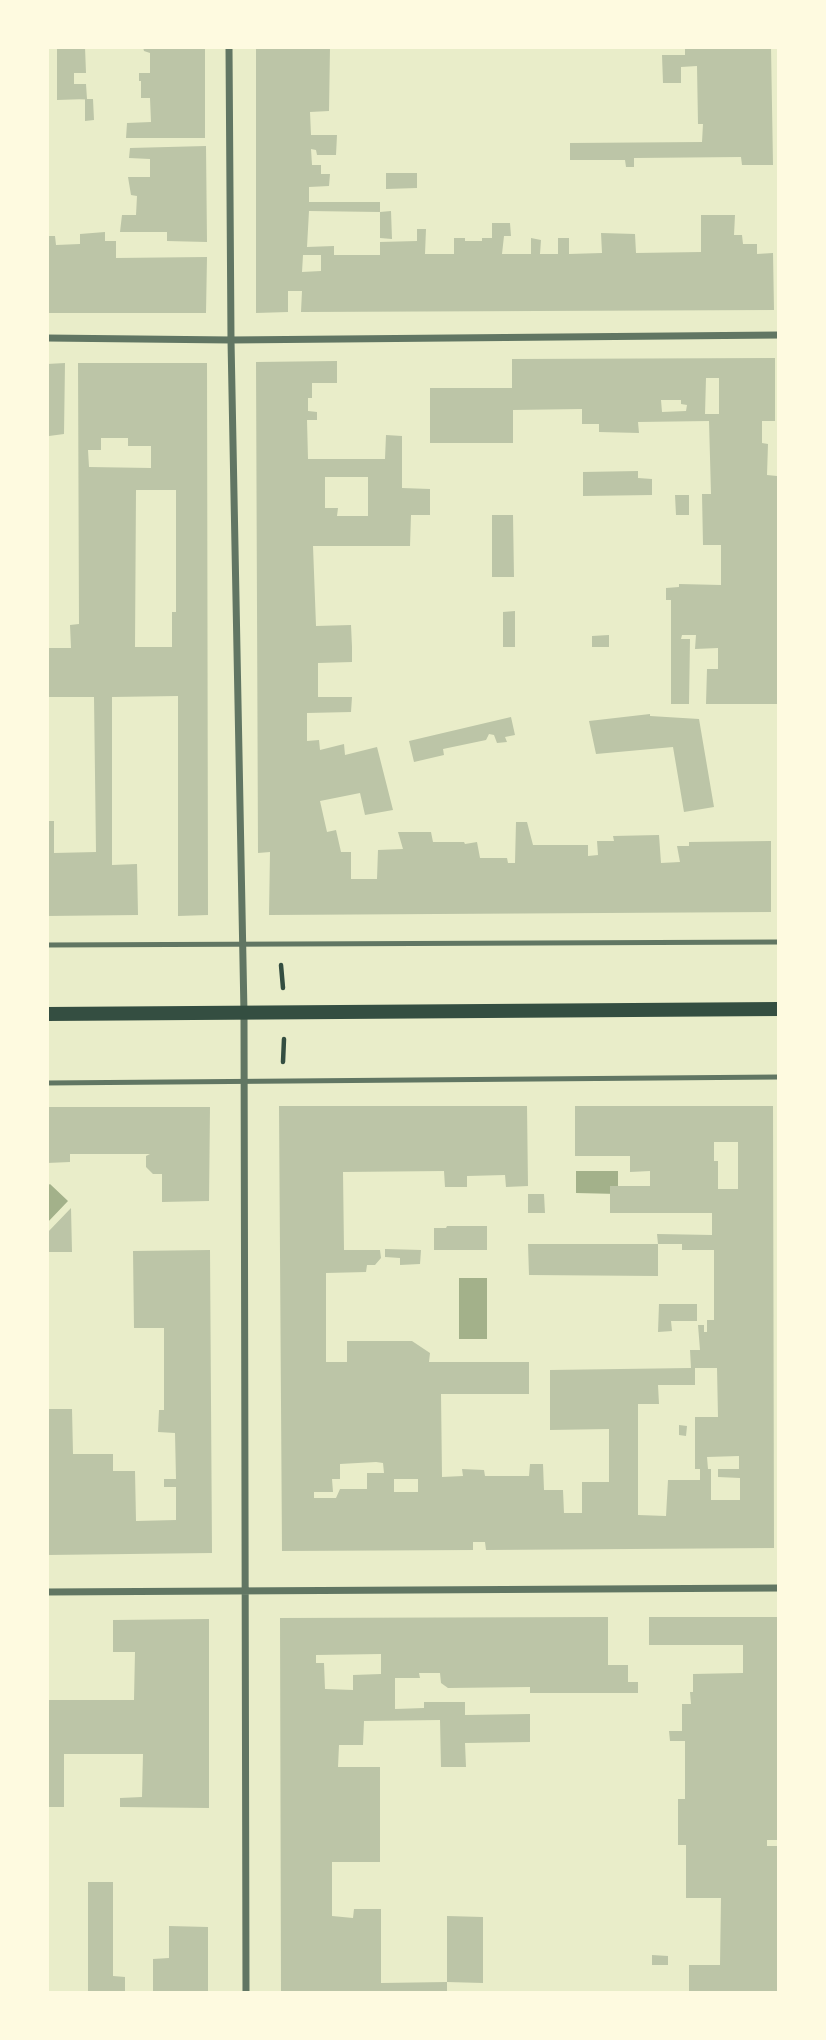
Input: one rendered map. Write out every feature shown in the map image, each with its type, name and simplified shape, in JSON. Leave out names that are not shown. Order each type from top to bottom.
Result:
[{"type":"main road","points":[[47,1014],[779,1009]]},
{"type":"street","points":[[229,47],[231,340],[244,1013],[246,1993]]},
{"type":"street","points":[[47,338],[231,340],[779,335]]},
{"type":"street","points":[[47,1592],[779,1588]]},
{"type":"lane","points":[[47,945],[779,942]]},
{"type":"lane","points":[[47,1083],[779,1077]]},
{"type":"shaded area","points":[[576,1171],[618,1171],[618,1194],[576,1193]]},
{"type":"shaded area","points":[[50,1184],[68,1201],[47,1223],[47,1186]]},
{"type":"shaded area","points":[[459,1278],[487,1278],[487,1339],[459,1339]]},
{"type":"building","points":[[57,47],[85,47],[86,73],[74,73],[74,84],[86,84],[87,99],[57,100]]},
{"type":"building","points":[[143,47],[205,47],[205,138],[126,138],[127,123],[151,122],[150,98],[141,98],[139,81],[139,73],[150,73],[150,53],[144,51]]},
{"type":"building","points":[[256,47],[330,47],[329,111],[310,112],[311,135],[337,135],[336,155],[317,155],[316,150],[311,149],[312,165],[321,165],[321,174],[330,174],[329,186],[309,187],[309,202],[380,202],[380,212],[309,211],[307,247],[334,246],[334,255],[380,255],[380,242],[417,241],[417,229],[426,229],[425,254],[454,254],[454,238],[482,241],[482,238],[492,238],[492,223],[510,223],[511,236],[504,236],[502,254],[531,254],[531,238],[541,240],[540,254],[558,254],[558,238],[569,238],[569,254],[602,253],[601,233],[635,234],[636,253],[701,252],[701,215],[735,215],[734,235],[742,235],[743,244],[757,244],[757,254],[773,253],[774,310],[301,312],[302,291],[288,291],[288,312],[256,313]],"holes":[[[303,255],[321,255],[321,271],[302,272]]]},
{"type":"building","points":[[685,47],[771,47],[773,165],[742,165],[741,157],[634,158],[634,167],[626,167],[625,160],[570,160],[570,143],[702,142],[703,124],[698,124],[697,66],[681,67],[681,83],[663,83],[662,55],[685,55]]},
{"type":"building","points":[[85,99],[93,99],[94,120],[85,121]]},
{"type":"building","points":[[206,146],[207,242],[167,241],[167,232],[120,232],[122,215],[136,215],[137,196],[131,195],[128,177],[150,177],[150,159],[129,158],[130,148]]},
{"type":"building","points":[[386,173],[417,173],[417,188],[386,189]]},
{"type":"building","points":[[391,211],[392,239],[380,238],[380,212]]},
{"type":"building","points":[[105,232],[105,241],[116,241],[116,258],[207,257],[206,313],[47,313],[47,236],[55,236],[56,245],[80,244],[80,234]]},
{"type":"building","points":[[775,358],[775,421],[762,421],[762,443],[768,444],[767,475],[777,476],[777,704],[706,704],[707,669],[718,669],[718,648],[695,649],[696,635],[682,635],[681,639],[690,639],[689,704],[671,704],[671,600],[666,600],[666,588],[679,587],[679,584],[721,585],[721,545],[703,545],[702,494],[711,494],[709,421],[638,422],[639,433],[599,432],[599,424],[582,424],[582,409],[513,410],[513,443],[430,443],[430,388],[512,388],[512,359]],"holes":[[[706,378],[719,378],[719,414],[705,414]],[[661,400],[681,400],[681,404],[687,405],[686,411],[662,412]]]},
{"type":"building","points":[[337,361],[337,383],[312,383],[312,398],[308,398],[308,411],[317,412],[317,420],[307,420],[308,459],[385,459],[386,435],[402,436],[402,488],[430,489],[430,515],[411,515],[410,546],[313,546],[316,626],[351,625],[352,647],[352,662],[318,663],[318,697],[352,697],[351,712],[307,713],[307,741],[319,740],[320,750],[344,744],[345,755],[377,747],[393,810],[365,815],[360,793],[320,801],[327,832],[336,830],[341,852],[351,852],[351,879],[377,879],[378,850],[403,849],[398,832],[431,832],[433,842],[477,842],[480,858],[507,858],[508,863],[515,863],[516,822],[527,822],[533,845],[588,845],[588,856],[598,855],[597,841],[614,841],[613,836],[659,835],[661,863],[680,862],[677,846],[689,846],[689,842],[771,841],[771,912],[269,915],[270,852],[258,853],[256,362]],"holes":[[[325,477],[368,477],[368,516],[337,516],[338,508],[325,508]]]},
{"type":"building","points":[[65,363],[64,434],[49,436],[47,364]]},
{"type":"building","points":[[78,363],[207,363],[208,915],[178,916],[178,696],[112,697],[112,865],[137,864],[138,915],[47,916],[47,821],[54,821],[54,853],[96,852],[94,697],[47,697],[47,648],[71,648],[70,625],[79,624]],"holes":[[[101,438],[128,438],[128,446],[151,446],[151,468],[89,467],[88,450],[101,450]],[[136,490],[176,490],[176,612],[172,612],[172,647],[135,647]]]},
{"type":"building","points":[[638,471],[638,478],[652,479],[652,495],[583,496],[583,472]]},
{"type":"building","points":[[675,495],[689,495],[689,515],[676,515]]},
{"type":"building","points":[[492,515],[513,515],[514,577],[492,577]]},
{"type":"building","points":[[515,611],[515,647],[503,647],[503,612]]},
{"type":"building","points":[[609,635],[609,647],[592,647],[592,636]]},
{"type":"building","points":[[650,714],[699,719],[714,807],[684,812],[673,747],[596,754],[589,721]]},
{"type":"building","points":[[511,717],[515,735],[505,737],[507,742],[497,743],[494,735],[489,734],[486,740],[443,749],[444,755],[414,762],[409,741]]},
{"type":"building","points":[[279,1106],[527,1106],[528,1186],[506,1187],[505,1175],[467,1176],[467,1187],[445,1187],[444,1171],[343,1172],[344,1250],[380,1250],[381,1258],[375,1265],[367,1265],[366,1272],[326,1273],[326,1362],[347,1362],[347,1341],[412,1341],[430,1353],[429,1362],[529,1362],[529,1394],[441,1394],[442,1477],[463,1476],[462,1469],[484,1470],[485,1476],[529,1476],[530,1464],[543,1464],[544,1490],[563,1490],[564,1513],[582,1513],[582,1482],[609,1482],[609,1429],[550,1430],[550,1370],[691,1368],[690,1350],[700,1350],[698,1325],[704,1325],[704,1332],[707,1332],[707,1320],[714,1320],[714,1250],[682,1250],[682,1244],[658,1244],[657,1234],[712,1235],[712,1213],[610,1213],[610,1186],[650,1186],[650,1171],[630,1172],[630,1156],[575,1156],[575,1106],[773,1106],[774,1548],[486,1550],[485,1542],[473,1542],[473,1550],[282,1551]],"holes":[[[714,1142],[738,1142],[738,1189],[718,1189],[718,1161],[714,1161]],[[695,1368],[717,1368],[718,1417],[695,1417],[695,1469],[700,1469],[700,1480],[668,1480],[666,1516],[638,1515],[638,1404],[659,1404],[658,1385],[695,1385]],[[739,1456],[739,1469],[718,1469],[718,1477],[740,1478],[740,1500],[711,1500],[711,1469],[708,1469],[707,1457]],[[383,1463],[384,1473],[367,1473],[367,1489],[340,1489],[336,1498],[314,1498],[314,1492],[333,1492],[332,1479],[340,1479],[340,1464]],[[394,1479],[418,1479],[418,1492],[394,1492]]]},
{"type":"building","points":[[47,1107],[210,1107],[209,1201],[162,1202],[162,1174],[153,1174],[146,1167],[146,1156],[150,1154],[70,1154],[70,1162],[47,1163]]},
{"type":"building","points":[[528,1194],[544,1194],[545,1213],[528,1213]]},
{"type":"building","points":[[71,1208],[72,1252],[47,1252],[47,1233]]},
{"type":"building","points":[[487,1226],[487,1250],[434,1250],[434,1228]]},
{"type":"building","points":[[528,1244],[658,1244],[658,1276],[529,1275]]},
{"type":"building","points":[[385,1249],[421,1250],[420,1264],[400,1265],[400,1258],[385,1257]]},
{"type":"building","points":[[210,1250],[212,1553],[47,1555],[47,1409],[72,1409],[73,1454],[113,1454],[113,1471],[135,1471],[136,1521],[176,1520],[176,1487],[164,1487],[164,1479],[176,1479],[175,1433],[158,1432],[159,1410],[164,1410],[164,1328],[134,1328],[133,1251]]},
{"type":"building","points":[[659,1304],[697,1304],[697,1321],[671,1321],[672,1331],[658,1332]]},
{"type":"building","points":[[679,1425],[687,1426],[686,1436],[679,1435]]},
{"type":"building","points":[[608,1617],[608,1665],[628,1665],[628,1682],[638,1682],[638,1693],[530,1693],[530,1687],[448,1688],[441,1683],[440,1673],[419,1673],[420,1678],[395,1678],[395,1709],[424,1708],[424,1702],[465,1702],[465,1715],[530,1714],[530,1742],[465,1743],[466,1767],[441,1767],[440,1720],[364,1721],[363,1745],[339,1745],[338,1767],[380,1767],[380,1862],[332,1862],[332,1916],[353,1918],[354,1909],[381,1909],[381,1983],[447,1982],[447,1993],[281,1993],[280,1618]],"holes":[[[381,1654],[381,1674],[353,1675],[353,1690],[325,1689],[324,1663],[316,1663],[316,1655]]]},
{"type":"building","points":[[649,1617],[777,1617],[777,1840],[767,1840],[767,1846],[778,1846],[779,1993],[689,1991],[689,1965],[720,1965],[721,1898],[686,1898],[686,1845],[678,1845],[678,1799],[685,1799],[685,1741],[670,1741],[669,1731],[682,1731],[682,1704],[691,1704],[693,1674],[743,1673],[743,1645],[649,1645]]},
{"type":"building","points":[[209,1619],[209,1808],[120,1807],[120,1798],[142,1797],[143,1754],[64,1754],[64,1807],[47,1807],[47,1700],[134,1700],[135,1652],[113,1652],[113,1620]]},
{"type":"building","points":[[88,1882],[113,1882],[113,1976],[125,1977],[125,1993],[88,1993]]},
{"type":"building","points":[[447,1916],[483,1917],[483,1983],[447,1982]]},
{"type":"building","points":[[169,1926],[208,1927],[208,1993],[153,1993],[153,1959],[169,1958]]},
{"type":"building","points":[[652,1955],[668,1956],[668,1965],[652,1965]]}]
